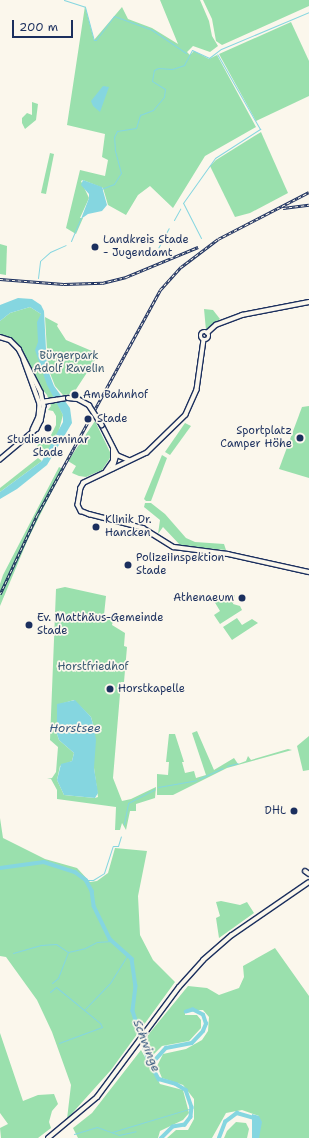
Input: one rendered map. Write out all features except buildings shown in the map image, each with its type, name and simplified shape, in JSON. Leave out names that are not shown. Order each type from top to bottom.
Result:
[{"type":"main road","points":[[105,472],[116,463],[128,461],[154,448],[186,415],[197,390],[204,340],[201,334],[207,334],[216,325],[242,315],[309,302]]},
{"type":"main road","points":[[0,337],[14,343],[32,374],[44,401],[43,414],[40,424],[0,460]]},
{"type":"main road","points":[[31,433],[38,421],[44,401],[32,374]]},
{"type":"main road","points":[[44,401],[74,398],[85,402],[94,411],[117,455],[116,463],[113,468],[88,480],[81,488],[78,505],[81,511],[143,528],[174,547],[228,554],[309,572]]},
{"type":"main road","points":[[44,401],[54,400]]},
{"type":"main road","points":[[113,447],[116,463]]},
{"type":"main road","points":[[117,455],[128,461]]},
{"type":"main road","points":[[48,1138],[97,1097],[178,987],[210,953],[244,926],[307,886],[309,882]]},
{"type":"green space","points":[[160,0],[200,0],[209,21],[212,36],[218,46],[210,52],[193,46],[187,52],[190,55],[194,51],[209,59],[217,55],[256,127],[205,156],[173,208],[150,186],[138,195],[126,215],[108,205],[103,188],[83,180],[81,181],[89,198],[80,218],[83,218],[76,234],[66,228],[80,170],[105,176],[108,160],[102,157],[105,134],[67,125],[85,6],[94,40],[122,7],[128,19],[152,28],[178,44]]},
{"type":"green space","points":[[203,0],[309,0],[309,6],[222,45],[216,41],[212,19]]},
{"type":"green space","points":[[291,22],[309,61],[309,96],[256,121],[219,54]]},
{"type":"green space","points":[[32,102],[38,104],[36,120],[25,129],[22,123],[22,118],[27,113],[32,115]]},
{"type":"green space","points":[[261,132],[288,193],[250,213],[235,217],[210,166],[216,160]]},
{"type":"green space","points":[[50,153],[54,154],[46,194],[41,193]]},
{"type":"green space","points":[[0,244],[7,246],[6,275],[0,274]]},
{"type":"green space","points":[[30,307],[41,314],[38,342],[45,377],[63,415],[58,434],[45,455],[36,448],[41,440],[47,443],[56,425],[56,416],[53,411],[48,410],[51,406],[47,395],[40,387],[20,346],[14,340],[0,334],[0,321],[10,313]]},
{"type":"green space","points":[[204,309],[213,310],[220,319],[206,330]]},
{"type":"green space","name":"Bürgerpark Adolf Ravelin","points":[[45,317],[58,324],[57,326],[66,340],[99,354],[73,394],[63,395],[55,386],[48,368]]},
{"type":"green space","name":"Sportplatz Camper Höhe","points":[[309,406],[309,478],[279,469],[302,407]]},
{"type":"green space","points":[[95,421],[110,452],[110,458],[102,470],[86,477],[79,476],[72,473],[76,466],[68,461]]},
{"type":"green space","points":[[185,423],[191,426],[170,455],[165,452]]},
{"type":"green space","points":[[162,455],[167,458],[151,501],[146,501],[144,499]]},
{"type":"green space","points":[[38,458],[42,461],[0,492],[0,488]]},
{"type":"green space","points":[[59,467],[63,469],[28,539],[0,606],[0,584],[3,575]]},
{"type":"green space","points":[[145,503],[151,503],[165,514],[186,538],[195,542],[224,544],[226,550],[181,546],[163,527],[158,534],[160,520],[144,507]]},
{"type":"green space","name":"Horstfriedhof","points":[[65,587],[106,596],[104,615],[114,617],[112,625],[125,633],[124,646],[127,647],[124,682],[121,682],[113,778],[122,801],[131,799],[156,787],[155,798],[136,804],[136,811],[130,811],[126,830],[122,823],[120,830],[115,830],[116,807],[57,799],[57,790],[51,779],[47,779],[52,778],[56,772],[58,747],[50,740],[56,589]],"holes":[[[74,700],[91,717],[94,728],[94,768],[98,797],[64,795],[57,780],[60,766],[72,761],[74,753],[59,740],[57,734],[57,705]]]},
{"type":"green space","points":[[235,594],[233,604],[240,606],[242,610],[220,624],[214,615],[220,611],[214,601]]},
{"type":"green space","points":[[237,618],[242,625],[252,619],[258,623],[232,640],[223,627]]},
{"type":"green space","points":[[197,731],[214,770],[234,758],[238,764],[246,761],[248,756],[251,760],[288,749],[292,750],[227,768],[173,795],[157,795],[157,774],[168,775],[169,762],[166,762],[169,734],[175,734],[184,762],[182,762],[185,773],[194,771],[196,778],[206,775],[192,733]]},
{"type":"green space","points":[[309,736],[309,770],[303,771],[297,746]]},
{"type":"green space","points":[[0,818],[3,838],[45,859],[77,868],[90,882],[97,881],[108,873],[115,848],[147,851],[138,896],[140,935],[153,960],[175,982],[111,1070],[67,1119],[71,1085],[52,1032],[37,1000],[6,957],[0,956]]},
{"type":"green space","points":[[221,901],[240,905],[247,902],[254,913],[219,938],[216,918],[220,916],[216,902]]},
{"type":"green space","points":[[275,948],[309,996],[309,1138],[259,1138],[259,1116],[242,1110],[226,1113],[212,1138],[167,1138],[176,1130],[188,1130],[194,1119],[194,1099],[183,1085],[162,1078],[157,1066],[163,1054],[186,1049],[202,1040],[208,1031],[209,1017],[203,1010],[185,1010],[185,1015],[197,1015],[201,1020],[201,1028],[189,1041],[162,1046],[152,1056],[146,1043],[148,1035],[188,986],[207,988],[219,995],[239,988],[244,977],[243,966]]},
{"type":"green space","points":[[0,1033],[23,1101],[38,1095],[54,1094],[58,1104],[52,1111],[49,1122],[51,1128],[38,1138],[1,1138],[0,1128],[8,1124],[0,1113]]},
{"type":"green space","points":[[141,1050],[160,1084],[183,1090],[189,1113],[183,1120],[160,1131],[158,1138],[78,1138],[73,1128],[92,1113]]},
{"type":"green space","points":[[236,1122],[246,1123],[249,1129],[247,1138],[224,1138],[227,1131]]},
{"type":"water","points":[[103,86],[109,87],[100,112],[93,106],[91,101]]},
{"type":"water","points":[[83,180],[102,187],[107,205],[102,211],[88,214],[81,219],[89,198],[89,194],[81,185]]},
{"type":"water","points":[[18,298],[32,299],[41,305],[44,311],[47,368],[54,386],[70,408],[72,423],[47,465],[17,489],[0,499],[0,492],[42,461],[63,422],[63,415],[47,385],[35,350],[38,342],[37,322],[41,314],[30,307],[10,313],[0,321],[0,305]]},
{"type":"water","name":"Horstsee","points":[[75,700],[91,717],[94,728],[96,740],[94,768],[98,793],[95,798],[64,795],[57,780],[61,764],[72,761],[74,753],[59,740],[57,734],[57,704]]},
{"type":"water","points":[[252,1114],[259,1116],[262,1122],[259,1138],[252,1138]]},
{"type":"waterway","points":[[64,0],[85,7],[94,40],[96,40],[114,16],[152,30],[186,53]]},
{"type":"waterway","points":[[101,189],[114,184],[121,173],[115,150],[114,137],[117,131],[136,128],[140,115],[153,110],[164,97],[165,89],[152,81],[154,70],[158,68],[172,69],[184,65],[192,50],[209,58],[221,49],[309,12]]},
{"type":"waterway","points":[[201,238],[183,203],[215,158],[260,129],[217,54]]},
{"type":"waterway","points":[[174,220],[180,209]]},
{"type":"waterway","points":[[71,241],[81,218]]},
{"type":"waterway","points":[[156,252],[169,228]]},
{"type":"waterway","points":[[38,278],[40,261],[50,252],[66,245]]},
{"type":"waterway","points":[[227,766],[238,763]]},
{"type":"waterway","points":[[199,779],[223,768]]},
{"type":"waterway","points":[[158,787],[196,780]]},
{"type":"waterway","points":[[124,824],[128,803],[155,789]]},
{"type":"waterway","points":[[86,880],[93,880],[104,873],[113,846],[118,846],[121,836]]},
{"type":"waterway","name":"Schwinge","points":[[0,868],[44,862],[75,872],[86,880],[92,891],[94,906],[110,939],[132,959],[136,986],[133,1011],[149,1061],[159,1079],[176,1084],[186,1090],[192,1107],[191,1117],[185,1125],[173,1127],[162,1138]]},
{"type":"waterway","points":[[13,953],[41,945],[56,944],[68,952],[85,948],[97,942],[112,941]]},
{"type":"waterway","points":[[52,983],[58,978],[68,952]]},
{"type":"waterway","points":[[84,1010],[110,983],[128,954]]},
{"type":"waterway","points":[[50,992],[56,987],[100,1023],[102,1027],[59,1043]]},
{"type":"waterway","points":[[156,1059],[166,1048],[192,1043],[203,1031],[206,1024],[203,1015],[193,1010],[186,1012]]},
{"type":"waterway","points":[[112,1132],[192,1108]]},
{"type":"waterway","name":"Schwinge","points":[[219,1138],[225,1122],[237,1113],[255,1118]]},
{"type":"waterway","points":[[74,1134],[97,1127],[119,1135],[136,1131]]},
{"type":"railway","points":[[0,594],[37,515],[160,290],[181,267],[218,239],[309,192]]},
{"type":"railway","points":[[283,208],[309,205]]},
{"type":"railway","points":[[0,279],[64,284],[102,283],[126,277],[198,247]]},
{"type":"place","name":"Landkreis Stade - Jugendamt","points":[[95,247]]},
{"type":"place","name":"Am Bahnhof","points":[[75,395]]},
{"type":"place","name":"Stade","points":[[88,419]]},
{"type":"place","name":"Studienseminar Stade","points":[[48,428]]},
{"type":"place","name":"Sportplatz Camper Höhe","points":[[300,438]]},
{"type":"place","name":"Klinik Dr. Hancken","points":[[96,527]]},
{"type":"place","name":"Polizeiinspektion Stade","points":[[128,565]]},
{"type":"place","name":"Athenaeum","points":[[242,598]]},
{"type":"place","name":"Ev. Matthäus-Gemeinde Stade","points":[[29,625]]},
{"type":"place","name":"Horstkapelle","points":[[110,689]]},
{"type":"place","name":"DHL","points":[[294,811]]}]
